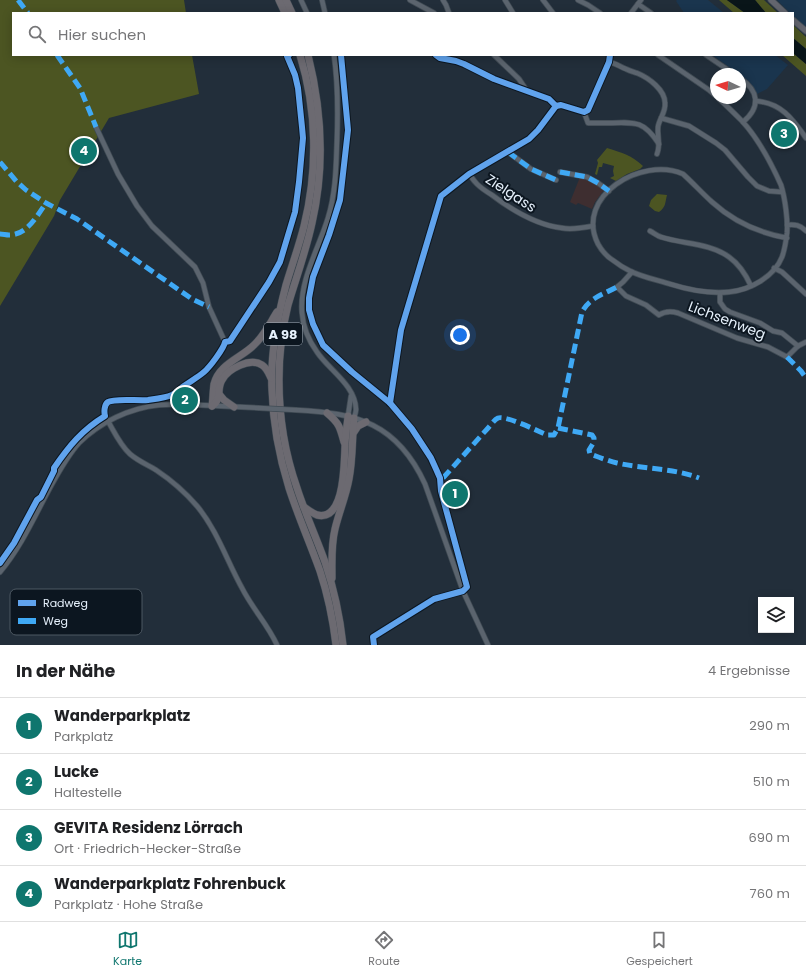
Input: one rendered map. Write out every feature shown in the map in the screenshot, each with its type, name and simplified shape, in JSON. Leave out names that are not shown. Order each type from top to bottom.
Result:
[{"type":"highway","points":[[279,0],[284,12]]},
{"type":"highway","points":[[286,0],[292,12]]},
{"type":"highway","name":"A 98","points":[[304,56],[314,135],[311,190],[304,227],[281,306],[274,344],[272,392],[277,440],[282,463],[320,571],[328,601],[336,645]]},
{"type":"highway","name":"A 98","points":[[304,56],[316,91],[320,121],[320,177],[312,224],[284,326],[279,363],[279,382],[284,440],[295,481],[325,562],[337,610],[343,645]]},
{"type":"highway","points":[[212,406],[214,384],[218,375],[226,366],[254,346],[281,306]]},
{"type":"highway","points":[[212,406],[217,401],[220,383],[229,371],[247,363],[254,362],[263,366],[272,378]]},
{"type":"highway","points":[[219,394],[224,400],[234,407]]},
{"type":"highway","points":[[327,413],[334,418],[338,424],[344,446]]},
{"type":"highway","points":[[304,507],[313,513],[322,515],[334,509],[341,489],[344,466],[344,446],[351,417]]},
{"type":"highway","points":[[331,584],[333,538],[348,484],[351,467],[353,434],[351,417]]},
{"type":"highway","points":[[353,434],[358,426],[366,422]]},
{"type":"main road","points":[[771,0],[784,12]]},
{"type":"main road","points":[[794,21],[806,30]]},
{"type":"street","points":[[301,0],[307,12]]},
{"type":"street","points":[[322,0],[326,12]]},
{"type":"street","points":[[410,0],[432,12]]},
{"type":"street","points":[[443,0],[449,12]]},
{"type":"street","points":[[505,0],[511,12]]},
{"type":"street","points":[[543,0],[552,12]]},
{"type":"street","points":[[578,0],[598,12]]},
{"type":"street","points":[[632,12],[640,2],[649,12]]},
{"type":"street","points":[[334,56],[338,108],[337,157],[334,192],[328,218],[306,280],[302,298],[302,313],[305,329],[317,353],[346,384],[351,394],[356,409],[351,417]]},
{"type":"street","points":[[437,56],[464,64],[494,80],[549,100],[556,106]]},
{"type":"street","points":[[495,56],[519,79],[527,91]]},
{"type":"street","points":[[584,112],[588,110],[609,62],[610,56]]},
{"type":"street","points":[[659,56],[710,91]]},
{"type":"street","points":[[707,56],[725,68]]},
{"type":"street","points":[[609,62],[615,63],[622,68],[639,74],[658,87],[664,97],[666,104],[658,126],[660,145],[657,154]]},
{"type":"street","points":[[743,122],[753,111],[756,101],[751,88],[746,82]]},
{"type":"street","points":[[756,101],[770,104],[782,111],[795,123],[806,138]]},
{"type":"street","points":[[724,104],[743,122],[767,157],[781,186],[787,214],[787,238],[782,258],[771,273],[741,291],[720,293],[690,290],[632,272],[611,260],[605,254],[595,237],[593,226],[596,209],[609,191],[625,178],[632,175],[641,172],[664,169],[677,171],[683,174],[712,202],[751,228],[765,234],[787,238]]},
{"type":"street","points":[[441,196],[469,174],[529,139],[538,130],[556,106],[561,105],[584,112]]},
{"type":"street","points":[[584,112],[588,123],[632,122],[639,124],[653,134],[660,145]]},
{"type":"street","points":[[661,118],[689,126],[716,143],[757,186],[769,191],[782,192]]},
{"type":"street","points":[[645,128],[653,129],[658,126]]},
{"type":"street","points":[[96,127],[118,174],[137,206],[152,226],[195,268],[203,283],[209,307],[225,342],[224,346],[205,371],[172,395],[147,400],[117,400],[108,402],[105,405],[105,416],[118,439],[132,455],[170,480],[197,506],[209,522],[218,538],[242,590],[277,645]]},
{"type":"street","points":[[508,152],[531,170],[556,180]]},
{"type":"street","points":[[560,172],[587,177],[609,191]]},
{"type":"street","name":"Zielgass","points":[[469,174],[477,184],[500,201],[537,222],[567,229],[593,226]]},
{"type":"street","points":[[787,225],[801,226],[806,231]]},
{"type":"street","points":[[650,231],[660,237],[718,251],[729,257],[738,266],[746,276],[751,286]]},
{"type":"street","points":[[774,268],[782,272],[806,294]]},
{"type":"street","name":"Lichsenweg","points":[[632,272],[617,288],[626,296],[646,305],[659,314],[668,311],[678,313],[737,338],[768,347],[787,357],[798,346]]},
{"type":"street","points":[[720,293],[720,302],[725,309],[730,312],[760,323],[773,331],[782,333],[798,346],[806,342]]},
{"type":"street","points":[[0,572],[20,543],[61,467],[78,444],[108,421],[149,406],[165,405],[259,408],[327,413],[351,417],[366,422],[378,428],[397,442],[404,450],[418,471],[429,496],[463,591],[488,645]]},
{"type":"street","points":[[440,478],[441,491],[467,587],[463,591]]},
{"type":"shaded area","points":[[708,0],[723,12],[683,12],[676,1]]},
{"type":"shaded area","points":[[727,0],[755,0],[765,12],[744,12]]},
{"type":"shaded area","points":[[777,0],[806,0],[806,27],[794,17],[794,12],[789,12]]},
{"type":"shaded area","points":[[794,39],[806,49],[806,64],[794,54]]},
{"type":"shaded area","points":[[713,56],[776,56],[788,65],[767,89],[757,94],[746,80],[746,68],[730,68]]},
{"type":"shaded area","points":[[580,177],[591,180],[604,190],[595,202],[592,209],[578,203],[576,205],[570,202]]},
{"type":"green space","points":[[0,0],[184,0],[186,12],[12,12],[12,56],[192,56],[199,94],[109,118],[60,200],[54,216],[0,306]]},
{"type":"green space","points":[[719,0],[727,0],[744,12],[733,12]]},
{"type":"green space","points":[[755,0],[764,0],[777,12],[765,12]]},
{"type":"green space","points":[[794,26],[806,37],[806,49],[794,39]]},
{"type":"green space","points":[[794,54],[806,64],[806,76],[783,56],[794,56]]},
{"type":"green space","points":[[607,148],[618,151],[635,159],[643,166],[616,181],[610,178],[614,176],[614,166],[603,163],[602,167],[599,167],[597,175],[595,174],[598,163],[597,160]]},
{"type":"green space","points":[[657,194],[667,195],[664,207],[659,212],[655,211],[649,206],[651,200]]},
{"type":"marked path","points":[[18,0],[27,12]]},
{"type":"marked path","points":[[58,56],[80,88],[96,127]]},
{"type":"marked path","points":[[508,152],[531,169],[556,180]]},
{"type":"marked path","points":[[0,162],[26,190],[46,203],[77,219],[192,299],[209,307]]},
{"type":"marked path","points":[[560,172],[587,177],[609,191]]},
{"type":"marked path","points":[[0,234],[9,235],[21,232],[31,224],[46,203]]},
{"type":"marked path","points":[[443,478],[498,418],[514,421],[547,435],[554,435],[558,428],[582,312],[593,300],[617,287]]},
{"type":"marked path","points":[[787,357],[806,378]]},
{"type":"marked path","points":[[558,428],[592,435],[594,442],[589,450],[590,454],[604,459],[627,465],[669,470],[699,478]]},
{"type":"cycle path","points":[[0,563],[14,543],[37,500],[41,497],[54,471],[54,468],[76,439],[89,427],[105,416],[104,413],[107,403],[116,400],[148,400],[169,396],[202,374],[207,370],[222,349],[225,342],[230,341],[269,282],[280,262],[295,212],[303,138],[298,88],[295,75],[287,56]]},
{"type":"cycle path","points":[[341,56],[348,130],[340,200],[329,235],[313,277],[309,298],[309,310],[313,324],[323,345],[352,372],[390,403],[412,429],[431,458],[440,478],[441,491],[467,587],[463,591],[434,599],[373,637],[374,645]]},
{"type":"cycle path","points":[[437,56],[464,64],[494,79],[549,99],[556,106]]},
{"type":"cycle path","points":[[556,106],[561,105],[584,112],[588,110],[609,62],[610,56]]},
{"type":"cycle path","points":[[390,403],[401,330],[441,196],[469,174],[529,139],[538,130],[556,106]]},
{"type":"place","name":"GEVITA Residenz Lörrach","points":[[784,134]]},
{"type":"place","name":"Wanderparkplatz Fohrenbuck","points":[[84,151]]},
{"type":"place","name":"Lucke","points":[[185,400]]},
{"type":"place","name":"Wanderparkplatz","points":[[455,494]]}]
